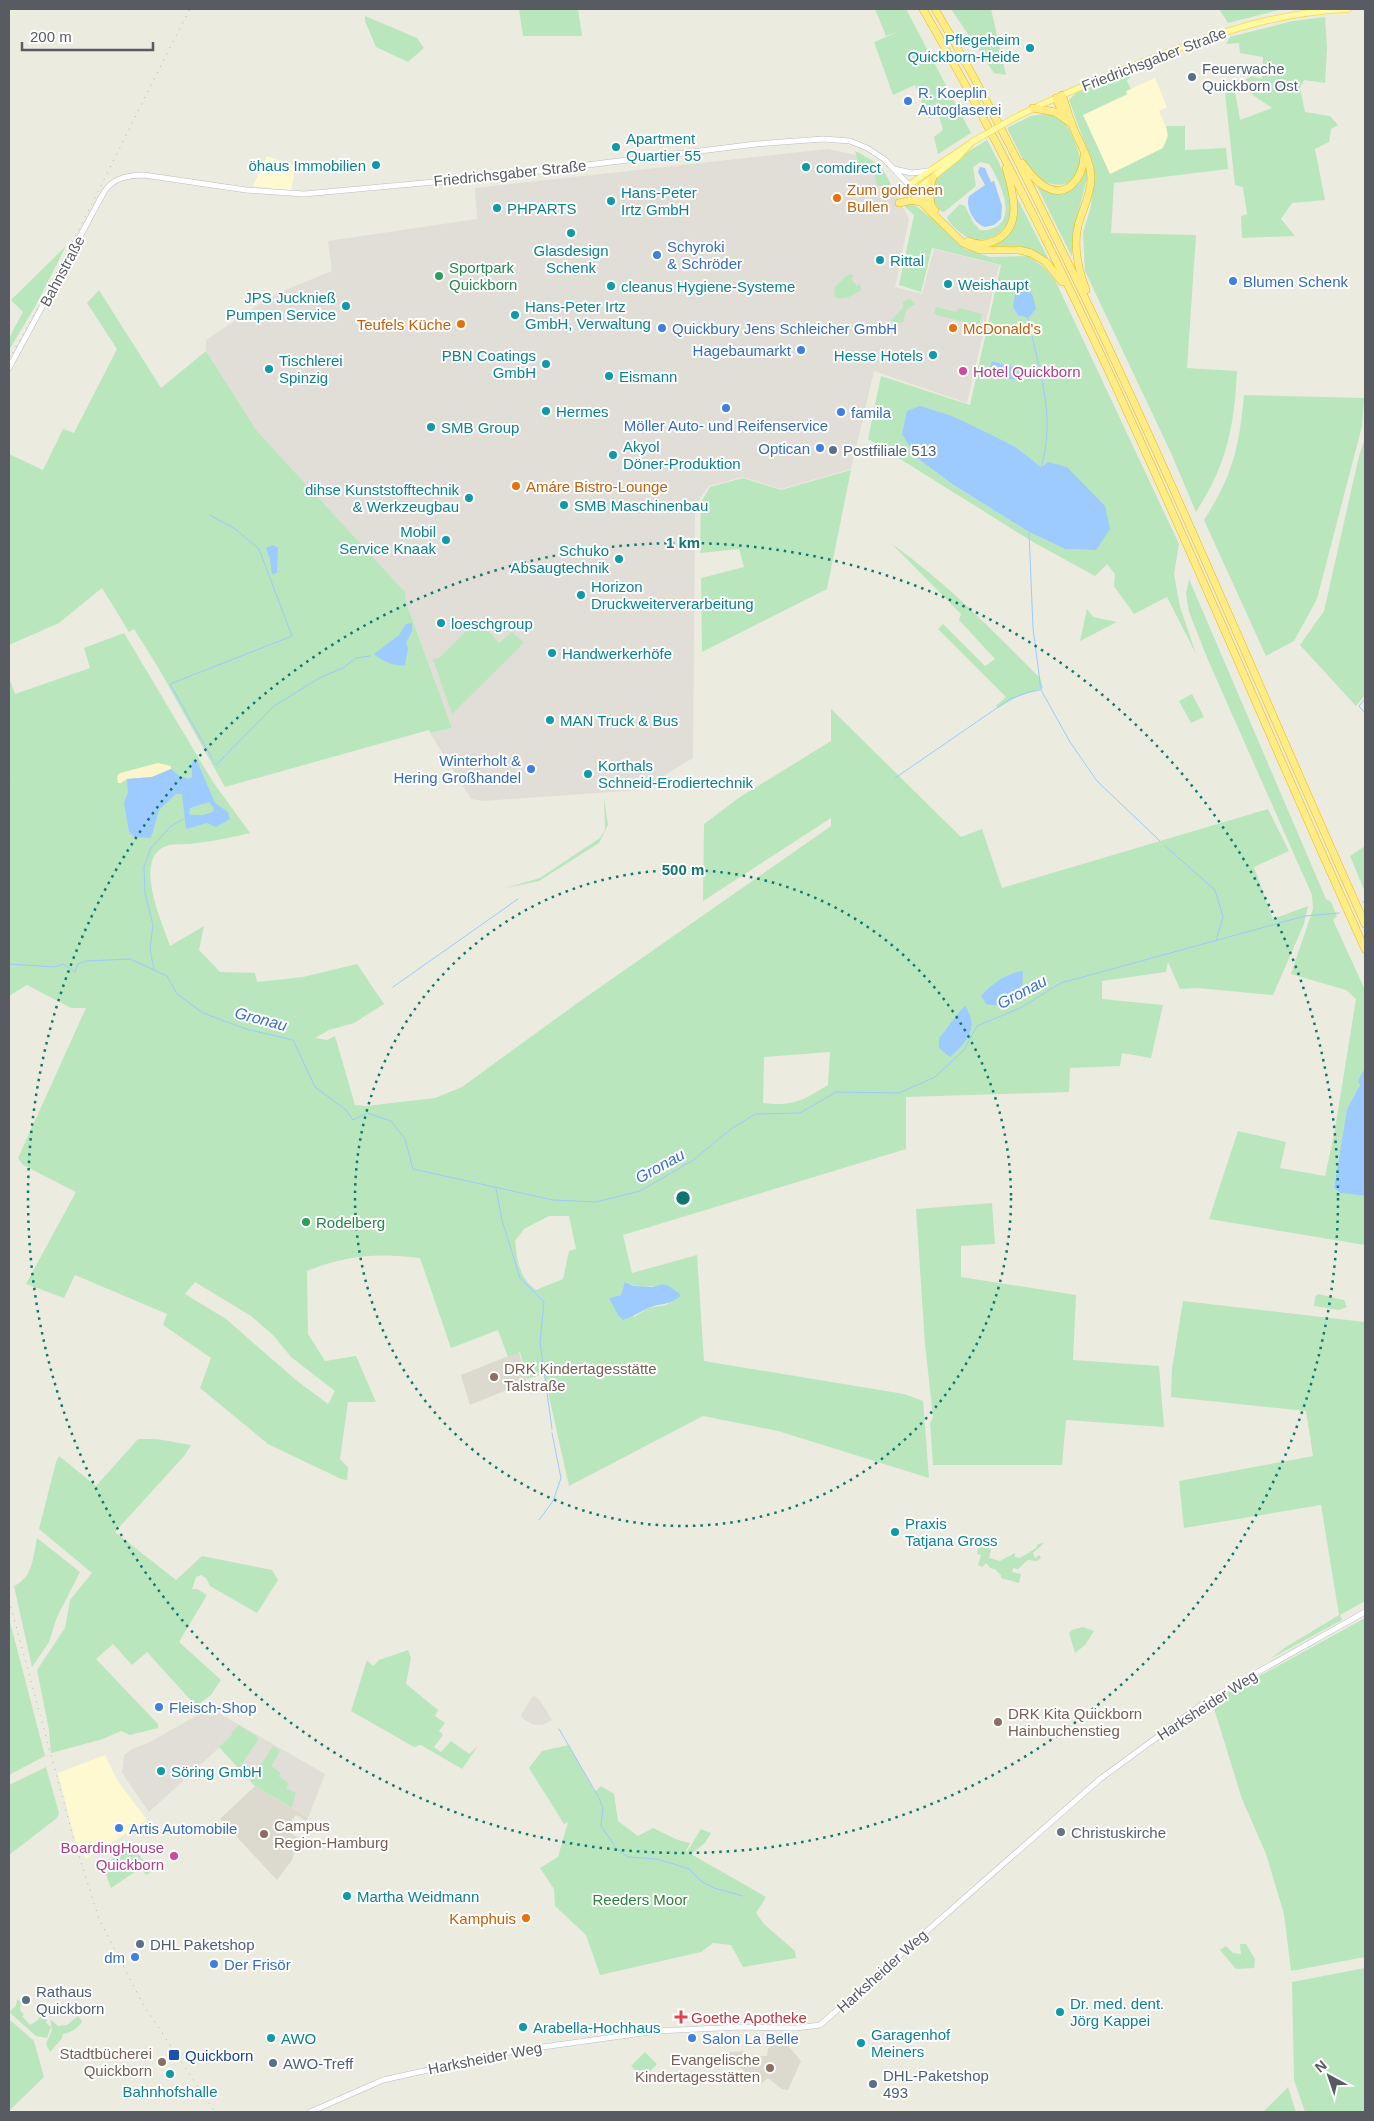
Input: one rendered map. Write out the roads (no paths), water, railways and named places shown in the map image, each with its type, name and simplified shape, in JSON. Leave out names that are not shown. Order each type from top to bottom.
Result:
[{"type":"highway","points":[[923,9],[1001,151],[1076,303],[1141,444],[1365,949]]},
{"type":"highway","points":[[935,9],[1012,151],[1091,309],[1184,514],[1365,924]]},
{"type":"highway","points":[[1059,96],[1090,168],[1090,188],[1079,225],[1076,245],[1080,272],[1091,309]]},
{"type":"highway","points":[[1059,96],[1063,116]]},
{"type":"highway","points":[[1033,108],[1050,110],[1063,116],[1071,123]]},
{"type":"highway","points":[[915,191],[932,206],[956,233],[971,242],[988,243],[1002,236],[1012,222],[1014,208],[1001,151]]},
{"type":"highway","points":[[1012,151],[1037,180],[1049,188],[1055,189],[1069,187],[1078,179],[1083,168],[1084,153]]},
{"type":"highway","points":[[930,174],[928,190],[932,206]]},
{"type":"highway","points":[[915,191],[921,202],[948,230],[968,245],[985,250],[1019,250],[1038,256],[1052,269],[1076,303]]},
{"type":"highway","points":[[899,203],[912,200],[921,202]]},
{"type":"main road","name":"Friedrichsgaber Straße","points":[[909,184],[930,174],[972,143],[1016,117],[1059,96],[1220,32],[1273,18],[1348,9]]},
{"type":"main road","name":"Friedrichsgaber Straße","points":[[120,178],[144,175],[275,193],[342,192],[756,144],[832,139],[859,144],[879,155],[915,191],[930,174]]},
{"type":"main road","name":"Friedrichsgaber Straße","points":[[893,168],[912,173],[930,174]]},
{"type":"main road","name":"Bahnstraße","points":[[9,368],[104,192],[120,178]]},
{"type":"main road","name":"Harksheider Weg","points":[[310,2112],[383,2080],[514,2051],[657,2031],[741,2027],[796,2028],[820,2025],[1100,1778],[1208,1700],[1365,1612]]},
{"type":"water","points":[[980,167],[985,168],[991,182],[994,181],[1002,206],[1001,219],[994,225],[985,227],[974,219],[968,205],[969,196],[985,185],[978,172]]},
{"type":"water","points":[[1027,287],[1033,296],[1036,309],[1028,318],[1018,315],[1013,307],[1015,294]]},
{"type":"water","points":[[992,361],[1017,368],[1019,375],[1014,380],[998,375],[990,368]]},
{"type":"water","points":[[920,406],[952,416],[996,437],[1017,448],[1041,467],[1048,462],[1067,467],[1105,506],[1110,529],[1096,550],[1065,549],[1029,532],[952,484],[917,458],[902,434],[907,411]]},
{"type":"water","points":[[273,545],[278,548],[277,573],[272,574],[266,548]]},
{"type":"water","points":[[412,623],[412,631],[406,643],[408,648],[405,665],[389,663],[374,654],[399,635],[406,624]]},
{"type":"water","points":[[197,761],[215,803],[228,812],[230,819],[216,827],[207,823],[186,829],[182,794],[176,794],[159,810],[151,838],[134,837],[129,832],[124,803],[128,792],[127,779],[152,777],[171,769],[179,776],[189,779],[192,777],[192,762]],"holes":[[[209,802],[214,808],[213,812],[203,815],[191,815],[189,813],[190,808]]]},
{"type":"water","points":[[1023,971],[1022,992],[1005,1004],[986,1004],[981,996],[990,987],[1005,977]]},
{"type":"water","points":[[965,1006],[971,1021],[970,1034],[962,1046],[950,1057],[939,1048],[939,1038]]},
{"type":"water","points":[[1365,1068],[1365,1196],[1340,1193],[1334,1188],[1347,1109],[1360,1085],[1358,1081]]},
{"type":"water","points":[[625,1282],[634,1286],[652,1287],[662,1284],[669,1286],[681,1295],[669,1303],[651,1307],[623,1320],[618,1315],[609,1298],[621,1295]]},
{"type":"waterway","points":[[1028,318],[1041,374],[1047,411],[1045,448],[1041,467]]},
{"type":"waterway","points":[[210,515],[235,529],[259,549],[292,636],[170,684],[213,760]]},
{"type":"waterway","points":[[1029,532],[1033,628],[1041,690],[1070,742],[1097,781],[1160,841]]},
{"type":"waterway","points":[[214,763],[216,765],[274,706],[321,677],[343,668],[356,658],[370,656]]},
{"type":"waterway","points":[[895,778],[1010,699],[1040,690]]},
{"type":"waterway","points":[[1365,699],[1359,706],[1365,713]]},
{"type":"waterway","points":[[154,970],[150,949],[153,925],[145,893],[144,867],[151,848],[170,827],[183,819]]},
{"type":"waterway","points":[[1165,846],[1215,890],[1223,917],[1216,941]]},
{"type":"waterway","points":[[393,987],[518,899]]},
{"type":"waterway","name":"Gronau","points":[[9,964],[55,967],[63,964],[75,972],[78,964],[86,961],[130,959],[167,976],[177,994],[203,1013],[246,1029],[293,1040],[315,1087],[346,1110],[353,1120],[367,1113],[391,1121],[405,1139],[413,1169],[553,1200],[596,1202],[640,1191],[692,1161],[731,1129],[755,1114],[800,1113],[836,1092],[899,1093],[935,1077],[964,1050],[977,1026],[1020,1008],[1061,983],[1305,916],[1339,913]]},
{"type":"waterway","points":[[496,1189],[502,1220],[520,1278],[544,1302],[540,1342],[552,1429]]},
{"type":"waterway","points":[[539,1520],[553,1501],[561,1478],[552,1433]]},
{"type":"waterway","points":[[559,1729],[598,1796]]},
{"type":"waterway","points":[[599,1798],[603,1808],[601,1826],[617,1849],[628,1857],[656,1859],[689,1869],[701,1881],[714,1888],[743,1896]]},
{"type":"railway","points":[[9,359],[57,273],[190,9]]},
{"type":"railway","points":[[9,1600],[74,1840],[99,1919],[144,2006],[215,2112]]},
{"type":"place","name":"Pflegeheim Quickborn-Heide","points":[[1030,48]]},
{"type":"place","name":"Feuerwache Quickborn Ost","points":[[1192,77]]},
{"type":"place","name":"R. Koeplin Autoglaserei","points":[[908,101]]},
{"type":"place","name":"Apartment Quartier 55","points":[[616,147]]},
{"type":"place","name":"öhaus Immobilien","points":[[376,165]]},
{"type":"place","name":"comdirect","points":[[806,167]]},
{"type":"place","name":"Zum goldenen Bullen","points":[[837,198]]},
{"type":"place","name":"Hans-Peter Irtz GmbH","points":[[611,201]]},
{"type":"place","name":"PHPARTS","points":[[497,208]]},
{"type":"place","name":"Glasdesign Schenk","points":[[571,233]]},
{"type":"place","name":"Schyroki & Schröder","points":[[657,255]]},
{"type":"place","name":"Rittal","points":[[880,260]]},
{"type":"place","name":"Sportpark Quickborn","points":[[439,276]]},
{"type":"place","name":"Blumen Schenk","points":[[1233,281]]},
{"type":"place","name":"Weishaupt","points":[[948,284]]},
{"type":"place","name":"cleanus Hygiene-Systeme","points":[[611,286]]},
{"type":"place","name":"JPS Jucknieß Pumpen Service","points":[[346,306]]},
{"type":"place","name":"Hans-Peter Irtz GmbH, Verwaltung","points":[[515,315]]},
{"type":"place","name":"Teufels Küche","points":[[461,324]]},
{"type":"place","name":"Quickbury Jens Schleicher GmbH","points":[[662,328]]},
{"type":"place","name":"McDonald's","points":[[953,328]]},
{"type":"place","name":"Hagebaumarkt","points":[[801,350]]},
{"type":"place","name":"Hesse Hotels","points":[[933,355]]},
{"type":"place","name":"PBN Coatings GmbH","points":[[546,364]]},
{"type":"place","name":"Tischlerei Spinzig","points":[[269,369]]},
{"type":"place","name":"Hotel Quickborn","points":[[963,371]]},
{"type":"place","name":"Eismann","points":[[609,376]]},
{"type":"place","name":"Möller Auto- und Reifenservice","points":[[726,408]]},
{"type":"place","name":"Hermes","points":[[546,411]]},
{"type":"place","name":"famila","points":[[841,412]]},
{"type":"place","name":"SMB Group","points":[[431,427]]},
{"type":"place","name":"Optican","points":[[820,448]]},
{"type":"place","name":"Postfiliale 513","points":[[833,450]]},
{"type":"place","name":"Akyol Döner-Produktion","points":[[613,455]]},
{"type":"place","name":"Amáre Bistro-Lounge","points":[[516,486]]},
{"type":"place","name":"dihse Kunststofftechnik & Werkzeugbau","points":[[469,498]]},
{"type":"place","name":"SMB Maschinenbau","points":[[564,505]]},
{"type":"place","name":"Mobil Service Knaak","points":[[446,540]]},
{"type":"place","name":"Schuko Absaugtechnik","points":[[619,559]]},
{"type":"place","name":"Horizon Druckweiterverarbeitung","points":[[581,595]]},
{"type":"place","name":"loeschgroup","points":[[441,623]]},
{"type":"place","name":"Handwerkerhöfe","points":[[552,653]]},
{"type":"place","name":"MAN Truck & Bus","points":[[550,720]]},
{"type":"place","name":"Winterholt & Hering Großhandel","points":[[531,769]]},
{"type":"place","name":"Korthals Schneid-Erodiertechnik","points":[[588,774]]},
{"type":"place","name":"Rodelberg","points":[[306,1222]]},
{"type":"place","name":"DRK Kindertagesstätte Talstraße","points":[[494,1377]]},
{"type":"place","name":"Praxis Tatjana Gross","points":[[895,1532]]},
{"type":"place","name":"Fleisch-Shop","points":[[159,1707]]},
{"type":"place","name":"DRK Kita Quickborn Hainbuchenstieg","points":[[998,1722]]},
{"type":"place","name":"Söring GmbH","points":[[161,1771]]},
{"type":"place","name":"Artis Automobile","points":[[119,1828]]},
{"type":"place","name":"Christuskirche","points":[[1061,1832]]},
{"type":"place","name":"Campus Region-Hamburg","points":[[264,1834]]},
{"type":"place","name":"BoardingHouse Quickborn","points":[[174,1856]]},
{"type":"place","name":"Martha Weidmann","points":[[347,1896]]},
{"type":"place","name":"Kamphuis","points":[[526,1918]]},
{"type":"place","name":"DHL Paketshop","points":[[140,1944]]},
{"type":"place","name":"dm","points":[[135,1957]]},
{"type":"place","name":"Der Frisör","points":[[214,1964]]},
{"type":"place","name":"Rathaus Quickborn","points":[[26,2000]]},
{"type":"place","name":"Dr. med. dent. Jörg Kappei","points":[[1060,2012]]},
{"type":"place","name":"Goethe Apotheke","points":[[681,2017]]},
{"type":"place","name":"Arabella-Hochhaus","points":[[523,2027]]},
{"type":"place","name":"AWO","points":[[271,2038]]},
{"type":"place","name":"Salon La Belle","points":[[692,2038]]},
{"type":"place","name":"Garagenhof Meiners","points":[[861,2043]]},
{"type":"place","name":"Quickborn","points":[[174,2055]]},
{"type":"place","name":"Stadtbücherei Quickborn","points":[[162,2062]]},
{"type":"place","name":"AWO-Treff","points":[[273,2063]]},
{"type":"place","name":"Evangelische Kindertagesstätten","points":[[770,2068]]},
{"type":"place","name":"Bahnhofshalle","points":[[170,2074]]},
{"type":"place","name":"DHL-Paketshop 493","points":[[873,2084]]},
{"type":"park label","name":"Reeders Moor","points":[[640,1899]]}]
